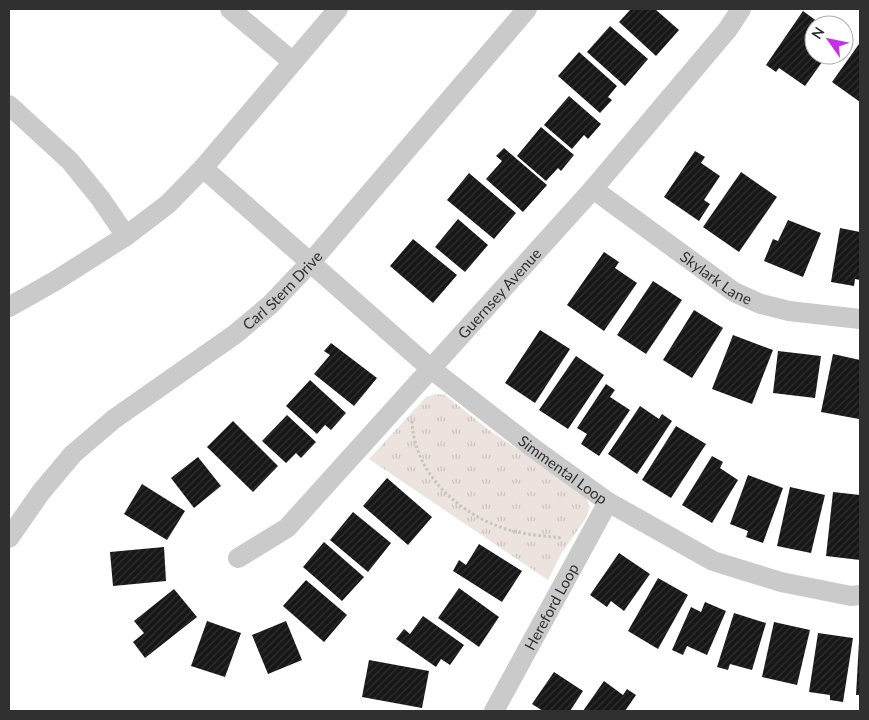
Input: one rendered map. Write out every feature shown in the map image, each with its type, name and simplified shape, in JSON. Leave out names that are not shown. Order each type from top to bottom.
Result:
[{"type":"street","points":[[230,9],[293,62]]},
{"type":"street","points":[[9,307],[55,281],[126,236],[168,204],[202,168],[338,9]]},
{"type":"street","name":"Carl Stern Drive","points":[[9,538],[41,492],[73,454],[114,419],[234,335],[270,304],[311,262],[527,9]]},
{"type":"street","name":"Guernsey Avenue","points":[[238,558],[287,528],[593,189],[728,29],[741,9]]},
{"type":"street","points":[[9,105],[70,161],[100,198],[126,236]]},
{"type":"street","name":"Simmental Loop","points":[[202,168],[430,368],[533,448],[608,502],[713,561],[781,582],[852,596],[860,595]]},
{"type":"street","name":"Skylark Lane","points":[[593,189],[734,292],[761,304],[789,311],[860,319]]},
{"type":"street","name":"Hereford Loop","points":[[494,711],[608,502]]},
{"type":"path","points":[[412,421],[412,433],[430,476],[453,502],[476,516],[507,530],[563,538]]},
{"type":"green space","points":[[436,394],[445,395],[489,430],[585,495],[590,507],[586,518],[561,554],[548,580],[369,459],[426,397]]},
{"type":"building","points":[[631,9],[655,9],[679,30],[656,56],[619,22]]},
{"type":"building","points":[[803,11],[808,15],[804,15],[804,65],[820,65],[805,86],[779,68],[776,72],[766,65]]},
{"type":"building","points":[[610,26],[648,59],[625,86],[587,52]]},
{"type":"building","points":[[859,44],[860,102],[832,82],[844,65],[854,65],[854,51]]},
{"type":"building","points":[[579,52],[617,86],[608,97],[612,100],[600,113],[558,76]]},
{"type":"building","points":[[569,96],[601,124],[588,139],[584,135],[572,149],[544,125]]},
{"type":"building","points":[[541,127],[574,155],[561,171],[558,168],[546,181],[517,156]]},
{"type":"building","points":[[504,148],[547,185],[523,212],[486,179],[502,161],[496,156]]},
{"type":"building","points":[[695,151],[705,157],[701,163],[720,176],[704,200],[710,204],[699,221],[664,197]]},
{"type":"building","points":[[741,172],[777,197],[739,252],[703,227]]},
{"type":"building","points":[[469,173],[516,213],[494,239],[447,200]]},
{"type":"building","points":[[458,219],[488,245],[465,272],[435,247]]},
{"type":"building","points":[[788,220],[821,233],[803,277],[764,261],[773,239],[778,241]]},
{"type":"building","points":[[840,228],[860,232],[860,280],[855,279],[854,286],[831,282]]},
{"type":"building","points":[[413,239],[457,275],[433,303],[390,266]]},
{"type":"building","points":[[604,252],[619,262],[615,268],[637,283],[604,331],[567,305]]},
{"type":"building","points":[[653,281],[682,300],[646,354],[617,335]]},
{"type":"building","points":[[694,310],[723,328],[692,378],[663,360]]},
{"type":"building","points":[[540,330],[570,349],[535,403],[505,383]]},
{"type":"building","points":[[733,335],[773,350],[752,404],[712,389]]},
{"type":"building","points":[[331,343],[377,378],[354,406],[314,374],[330,355],[324,351]]},
{"type":"building","points":[[778,351],[821,356],[815,398],[773,393]]},
{"type":"building","points":[[833,354],[860,360],[859,419],[821,412]]},
{"type":"building","points":[[576,356],[604,375],[568,429],[539,410]]},
{"type":"building","points":[[310,380],[346,413],[331,430],[325,425],[317,434],[286,406]]},
{"type":"building","points":[[606,384],[615,390],[610,397],[630,410],[599,456],[581,444],[587,434],[577,428]]},
{"type":"building","points":[[640,406],[659,419],[662,414],[672,421],[637,474],[608,454]]},
{"type":"building","points":[[287,415],[316,442],[301,458],[296,453],[286,463],[262,441]]},
{"type":"building","points":[[233,421],[278,466],[253,492],[207,447]]},
{"type":"building","points":[[676,426],[706,444],[671,498],[642,480]]},
{"type":"building","points":[[712,456],[723,462],[720,468],[738,480],[712,523],[682,505]]},
{"type":"building","points":[[198,457],[221,486],[194,508],[171,478]]},
{"type":"building","points":[[748,475],[783,488],[763,543],[746,537],[748,531],[730,524]]},
{"type":"building","points":[[387,478],[432,517],[408,545],[363,506]]},
{"type":"building","points":[[142,484],[185,511],[167,540],[124,514]]},
{"type":"building","points":[[790,487],[825,495],[811,553],[777,546]]},
{"type":"building","points":[[833,492],[860,495],[860,560],[826,556]]},
{"type":"building","points":[[353,512],[391,543],[368,572],[330,540]]},
{"type":"building","points":[[324,542],[364,577],[342,601],[303,567]]},
{"type":"building","points":[[479,544],[522,571],[502,602],[453,571],[459,560],[466,565]]},
{"type":"building","points":[[164,547],[166,581],[113,586],[110,552]]},
{"type":"building","points":[[619,553],[650,574],[624,611],[611,601],[607,607],[590,595]]},
{"type":"building","points":[[658,578],[688,595],[658,649],[628,631]]},
{"type":"building","points":[[306,580],[347,615],[324,642],[283,606]]},
{"type":"building","points":[[459,588],[499,617],[479,647],[438,618]]},
{"type":"building","points":[[174,589],[197,617],[145,658],[133,642],[144,633],[134,621]]},
{"type":"building","points":[[705,602],[726,611],[707,655],[687,646],[683,655],[672,650],[691,607],[701,612]]},
{"type":"building","points":[[734,613],[766,623],[752,670],[730,664],[728,670],[717,667]]},
{"type":"building","points":[[423,616],[464,645],[450,665],[441,659],[436,667],[396,639],[404,629],[410,634]]},
{"type":"building","points":[[207,621],[241,633],[225,677],[191,666]]},
{"type":"building","points":[[286,621],[302,660],[268,674],[252,635]]},
{"type":"building","points":[[774,622],[810,630],[797,685],[762,677]]},
{"type":"building","points":[[818,633],[853,638],[843,702],[830,700],[830,695],[809,692]]},
{"type":"building","points":[[859,642],[860,695],[856,695]]},
{"type":"building","points":[[369,660],[429,671],[422,708],[362,697]]},
{"type":"building","points":[[554,672],[583,691],[570,711],[543,711],[532,704]]},
{"type":"building","points":[[604,681],[623,695],[627,689],[636,695],[625,711],[583,711]]}]
